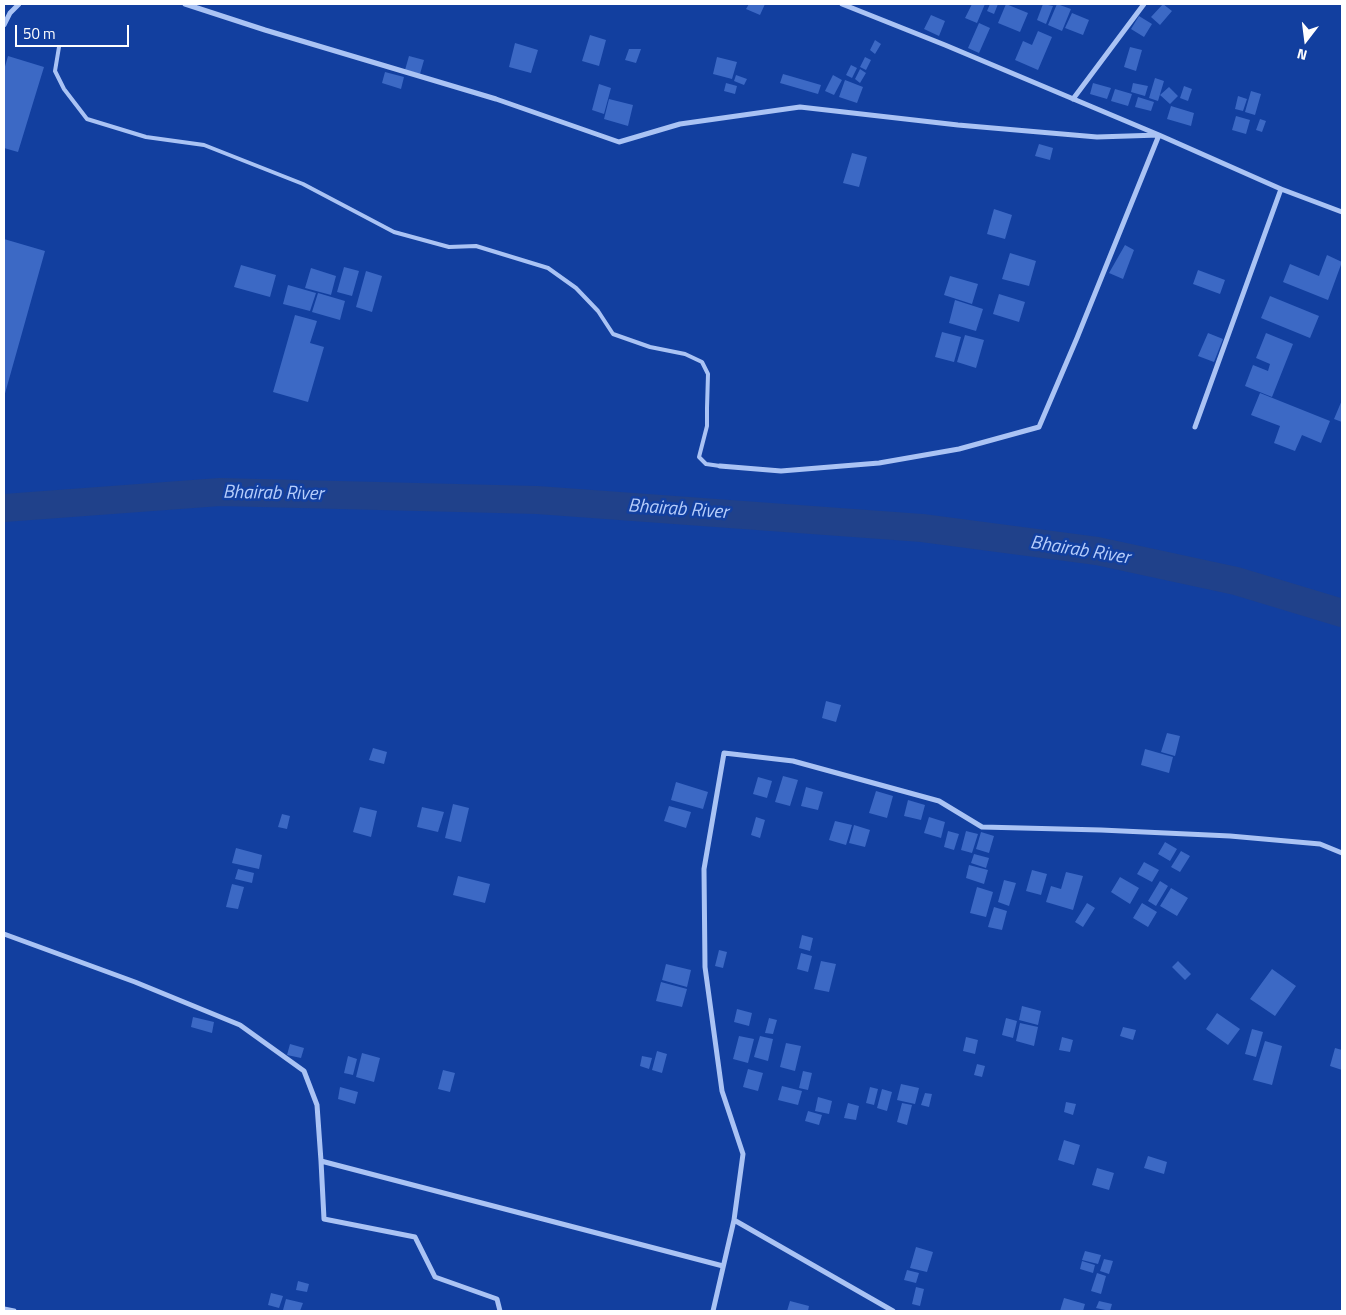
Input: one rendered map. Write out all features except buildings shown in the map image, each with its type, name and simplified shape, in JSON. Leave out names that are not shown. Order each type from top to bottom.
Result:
[{"type":"street","points":[[4,25],[10,13],[19,4]]},
{"type":"street","points":[[185,4],[496,99],[620,142],[680,124],[800,107],[958,125],[1097,137],[1160,136]]},
{"type":"street","points":[[842,4],[1073,99],[1281,189],[1342,212]]},
{"type":"street","points":[[1073,99],[1144,4]]},
{"type":"street","points":[[720,466],[781,470],[879,463],[959,449],[1039,427],[1160,136]]},
{"type":"street","points":[[1195,427],[1281,189]]},
{"type":"street","points":[[713,1311],[734,1220],[743,1154],[722,1091],[705,967],[704,869],[724,753],[793,762],[939,801],[982,827],[1230,836],[1320,844],[1342,853]]},
{"type":"street","points":[[4,934],[135,982],[240,1025],[304,1071],[317,1105],[324,1219],[415,1236],[435,1278],[497,1298],[500,1311]]},
{"type":"street","points":[[321,1161],[723,1266]]},
{"type":"street","points":[[734,1220],[893,1311]]},
{"type":"street","points":[[4,1309],[14,1311]]},
{"type":"lane","points":[[59,47],[55,71],[64,89],[87,119],[146,137],[204,145],[303,184],[394,232],[449,247],[476,246],[548,268],[576,288],[598,312],[613,334],[650,347],[685,354],[702,362],[708,374],[707,426],[699,457],[706,464],[720,466]]},
{"type":"waterway","name":"Bhairab River","points":[[4,508],[220,492],[537,500],[922,528],[1097,551],[1236,581],[1342,613]]}]
